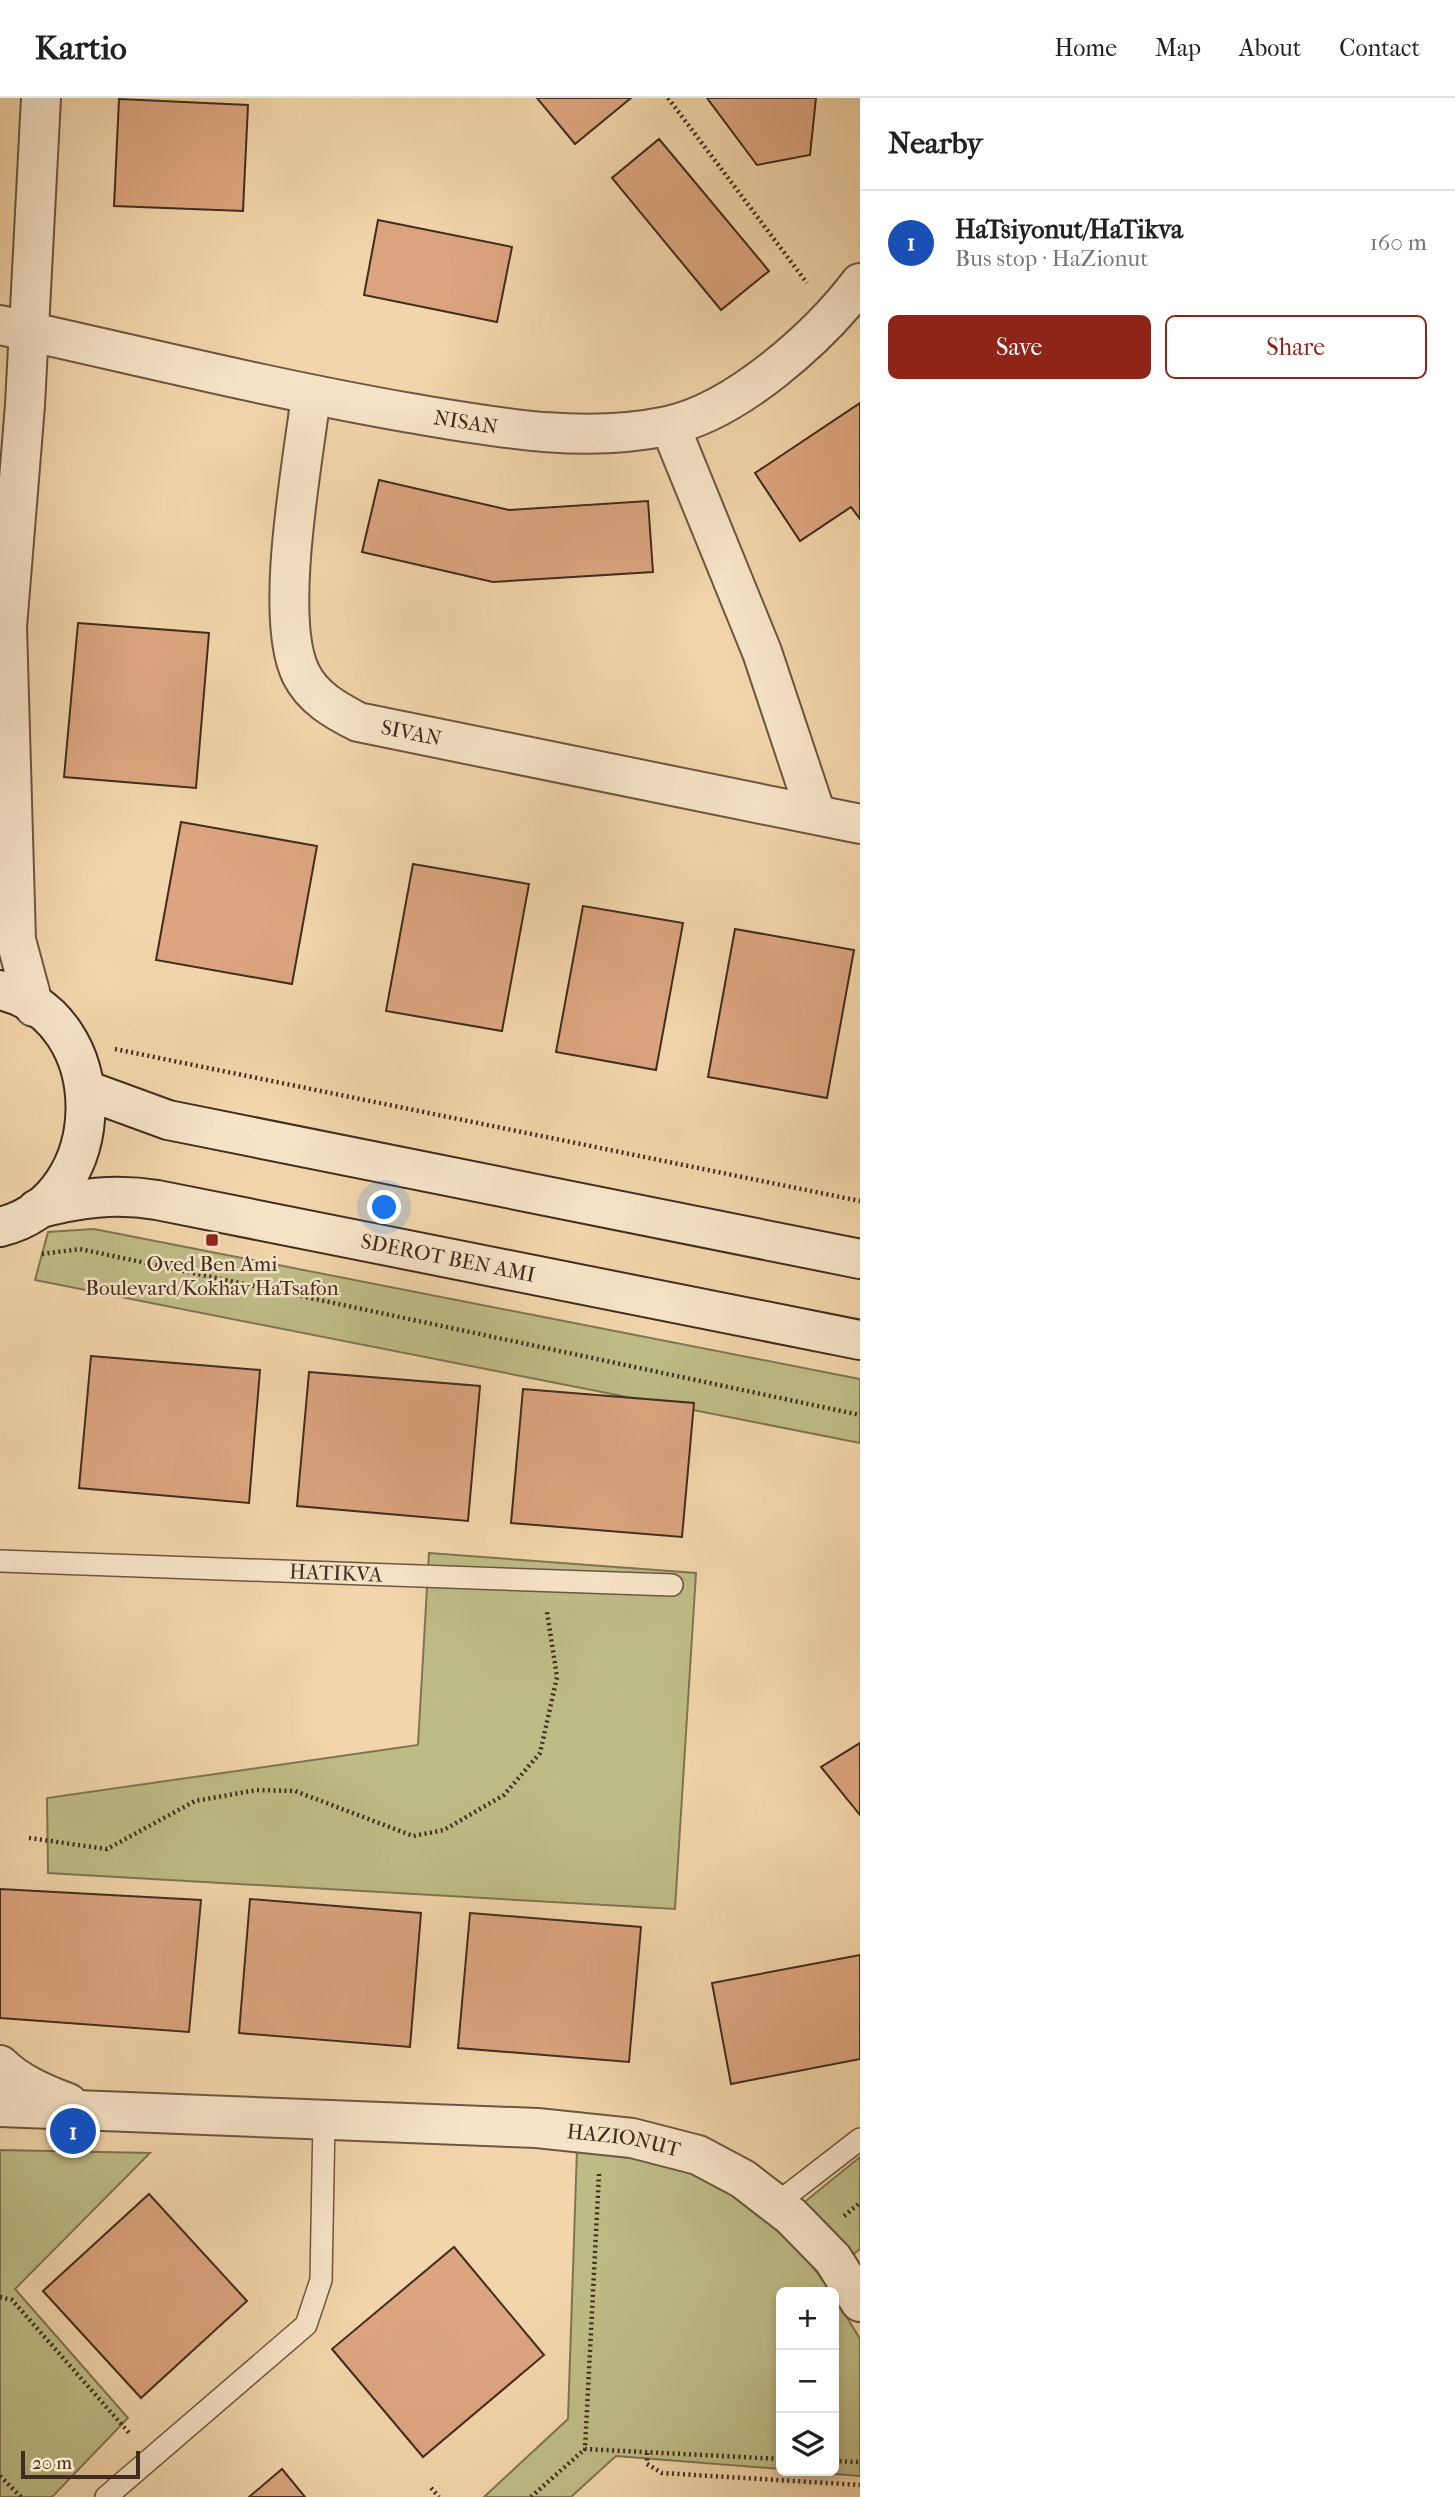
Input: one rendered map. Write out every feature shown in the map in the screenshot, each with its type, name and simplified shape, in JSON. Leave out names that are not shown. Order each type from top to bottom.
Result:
[{"type":"street","points":[[34,1007],[16,940],[8,627],[25,405],[13,328],[41,98]]},
{"type":"street","name":"NISAN","points":[[13,328],[311,396],[519,431],[603,435],[670,426],[731,398],[770,372],[834,318],[860,283]]},
{"type":"street","name":"SIVAN","points":[[311,396],[290,570],[290,633],[301,674],[326,706],[358,722],[860,824]]},
{"type":"street","points":[[670,426],[762,652],[816,814]]},
{"type":"street","points":[[0,990],[34,1007],[66,1039],[79,1063],[86,1090],[86,1124],[78,1156],[61,1185],[11,1225]]},
{"type":"street","points":[[86,1090],[168,1120],[860,1259]]},
{"type":"street","name":"SDEROT BEN AMI","points":[[11,1225],[69,1201],[122,1195],[860,1340]]},
{"type":"street","points":[[0,2064],[10,2074],[35,2089],[86,2110]]},
{"type":"street","name":"HAZIONUT","points":[[0,2107],[537,2128],[632,2138],[698,2155],[743,2179],[776,2204],[833,2259],[860,2302]]},
{"type":"lane","name":"HATIKVA","points":[[0,1561],[672,1584]]},
{"type":"lane","points":[[106,2497],[306,2325],[321,2280],[324,2120]]},
{"type":"lane","points":[[776,2204],[860,2139]]},
{"type":"path","points":[[668,98],[834,318]]},
{"type":"path","points":[[66,1039],[860,1201]]},
{"type":"path","points":[[40,1254],[80,1249],[860,1415]]},
{"type":"path","points":[[29,1838],[107,1849],[195,1801],[257,1790],[295,1791],[413,1836],[444,1830],[504,1795],[540,1753],[557,1677],[542,1580]]},
{"type":"path","points":[[585,2449],[601,2134]]},
{"type":"path","points":[[0,2297],[12,2300],[151,2458]]},
{"type":"path","points":[[531,2497],[585,2449],[776,2459]]},
{"type":"path","points":[[648,2453],[647,2464],[662,2473],[860,2485]]},
{"type":"path","points":[[839,2461],[860,2462]]},
{"type":"path","points":[[0,2476],[21,2497]]},
{"type":"path","points":[[431,2488],[439,2497]]},
{"type":"shaded area","points":[[94,1229],[860,1379],[860,1443],[35,1280],[48,1232]]},
{"type":"shaded area","points":[[429,1553],[696,1573],[675,1909],[48,1873],[47,1798],[418,1745]]},
{"type":"shaded area","points":[[577,2149],[684,2166],[749,2200],[794,2241],[827,2287],[776,2287],[776,2469],[616,2456],[571,2497],[484,2497],[568,2419]]},
{"type":"shaded area","points":[[0,2150],[150,2153],[15,2289],[128,2418],[52,2497],[0,2497]]},
{"type":"shaded area","points":[[860,2157],[860,2249],[850,2257],[802,2204]]},
{"type":"shaded area","points":[[839,2304],[860,2339],[860,2476],[839,2474]]},
{"type":"building","points":[[537,98],[631,98],[575,144]]},
{"type":"building","points":[[707,98],[816,98],[810,155],[757,165]]},
{"type":"building","points":[[119,99],[248,105],[243,211],[114,206]]},
{"type":"building","points":[[659,139],[769,271],[721,310],[612,178]]},
{"type":"building","points":[[378,220],[512,247],[497,322],[364,295]]},
{"type":"building","points":[[860,403],[860,519],[851,507],[800,541],[755,473]]},
{"type":"building","points":[[379,480],[509,510],[648,501],[653,572],[493,582],[362,552]]},
{"type":"building","points":[[78,623],[209,633],[196,788],[64,777]]},
{"type":"building","points":[[181,822],[317,846],[292,984],[156,960]]},
{"type":"building","points":[[413,864],[529,884],[502,1031],[386,1011]]},
{"type":"building","points":[[583,906],[683,923],[656,1070],[556,1052]]},
{"type":"building","points":[[735,929],[854,950],[827,1098],[708,1077]]},
{"type":"building","points":[[91,1356],[260,1370],[249,1503],[79,1488]]},
{"type":"building","points":[[309,1372],[480,1386],[468,1521],[297,1506]]},
{"type":"building","points":[[523,1389],[694,1403],[682,1537],[511,1523]]},
{"type":"building","points":[[860,1743],[860,1815],[821,1767]]},
{"type":"building","points":[[0,1889],[201,1900],[189,2032],[0,2018]]},
{"type":"building","points":[[250,1899],[421,1913],[410,2047],[239,2033]]},
{"type":"building","points":[[470,1913],[641,1927],[629,2062],[458,2048]]},
{"type":"building","points":[[860,1955],[860,2059],[731,2084],[712,1983]]},
{"type":"building","points":[[149,2194],[247,2301],[141,2398],[43,2291]]},
{"type":"building","points":[[454,2247],[544,2355],[423,2457],[332,2349]]},
{"type":"building","points":[[282,2469],[305,2497],[249,2497]]},
{"type":"place","name":"Oved Ben Ami Boulevard/Kokhav HaTsafon","points":[[212,1240]]},
{"type":"place","name":"HaTsiyonut/HaTikva","points":[[73,2131]]}]
